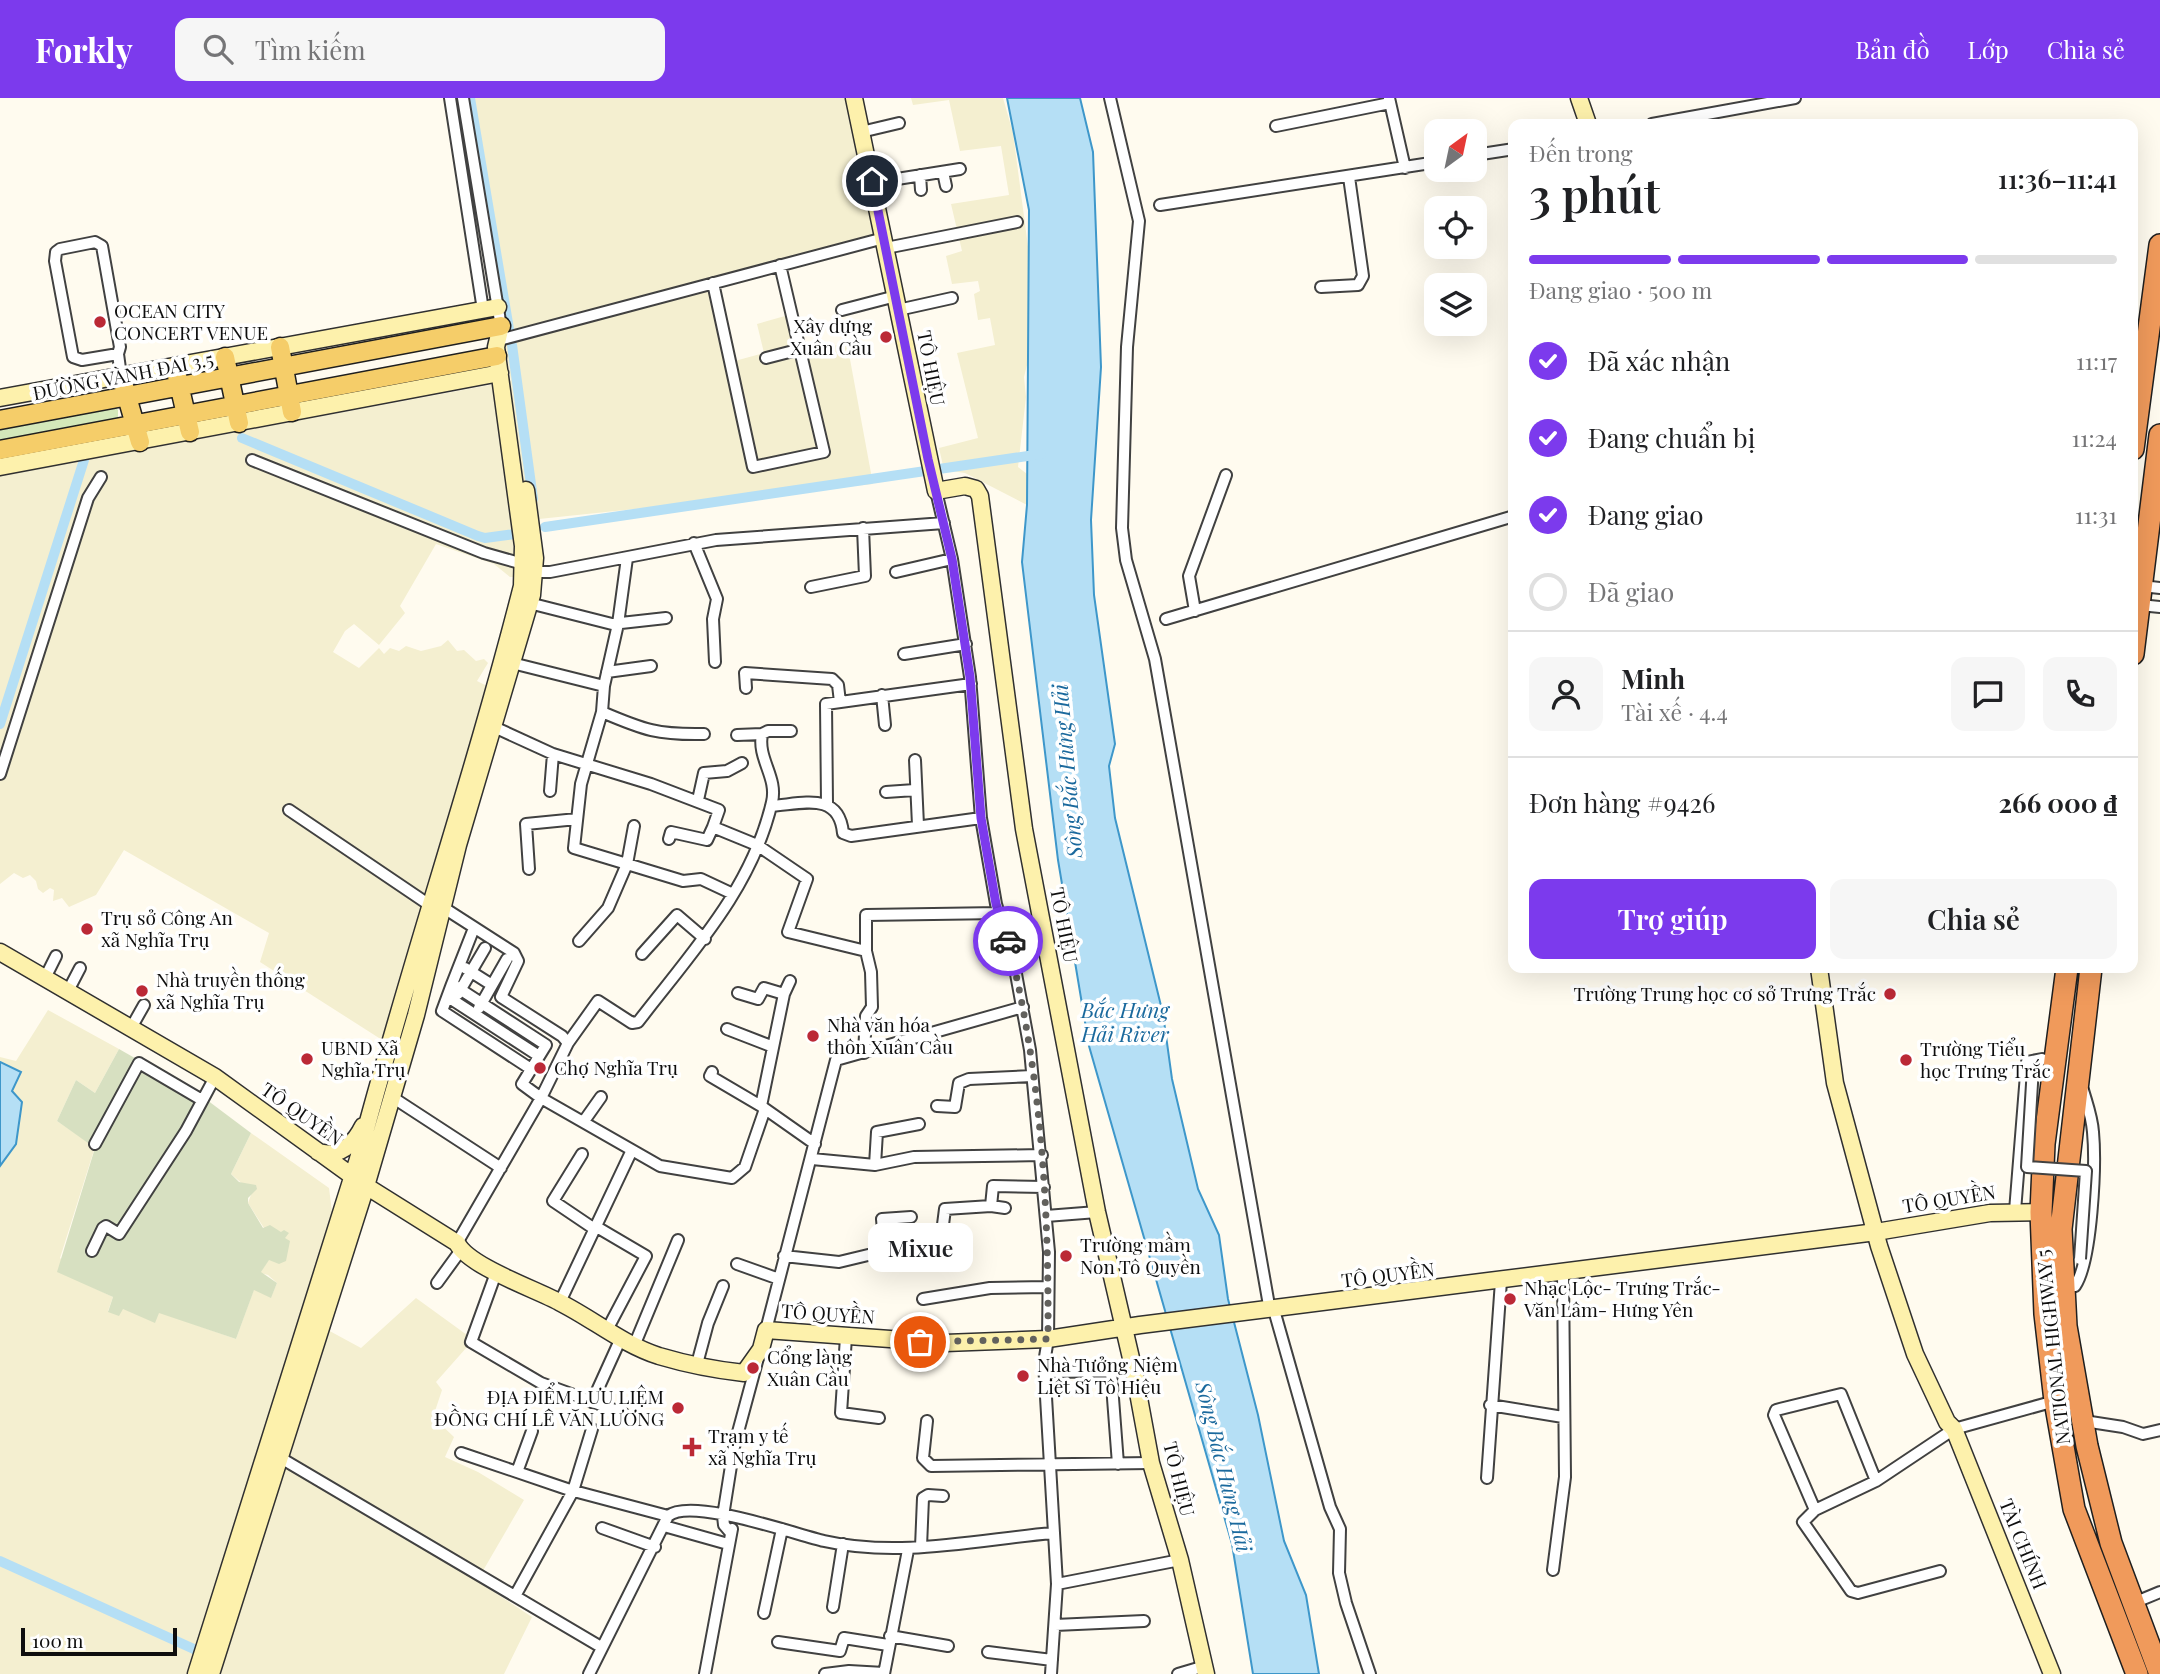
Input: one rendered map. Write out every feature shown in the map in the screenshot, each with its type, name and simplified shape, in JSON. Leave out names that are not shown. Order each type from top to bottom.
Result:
[{"type":"highway","points":[[2138,392],[2160,245]]},
{"type":"highway","points":[[2138,638],[2151,596],[2160,435]]},
{"type":"highway","name":"NATIONAL HIGHWAY 5","points":[[2066,973],[2044,1060],[2044,1144],[2040,1212],[2045,1314],[2055,1401],[2074,1508],[2123,1609],[2160,1674]]},
{"type":"highway","name":"NATIONAL HIGHWAY 5","points":[[2090,973],[2062,1229],[2066,1326],[2137,1674]]},
{"type":"main road","name":"TÔ HIỆU","points":[[854,98],[934,487],[965,486],[976,489],[980,496],[1024,829],[1097,1212],[1134,1371],[1151,1463],[1180,1560],[1205,1670]]},
{"type":"main road","points":[[1579,98],[1586,119]]},
{"type":"main road","points":[[0,398],[56,383],[174,367],[490,309]]},
{"type":"main road","points":[[488,726],[512,663],[529,603],[527,569],[498,365],[496,339],[502,332]]},
{"type":"main road","points":[[211,1674],[366,1121],[435,905],[488,726],[527,569],[530,520],[502,332]]},
{"type":"main road","name":"ĐƯỜNG VÀNH ĐAI 3.5","points":[[0,420],[284,367],[502,332]]},
{"type":"main road","points":[[280,347],[292,412]]},
{"type":"main road","points":[[225,358],[239,423]]},
{"type":"main road","points":[[188,424],[236,404],[498,365]]},
{"type":"main road","points":[[0,450],[188,424],[239,423],[498,365]]},
{"type":"main road","points":[[174,367],[188,424]]},
{"type":"main road","points":[[121,376],[138,433]]},
{"type":"main road","points":[[0,467],[138,433]]},
{"type":"main road","points":[[196,1674],[366,1186],[392,1097],[435,905]]},
{"type":"main road","name":"TÔ QUYỀN","points":[[0,952],[215,1077],[317,1152],[496,1273],[560,1302],[620,1338],[697,1364],[749,1374],[766,1331],[945,1343],[1048,1339],[1123,1327],[1563,1274],[1876,1232],[1945,1219],[2040,1212]]},
{"type":"main road","name":"TÀI CHÍNH","points":[[1820,973],[1835,1083],[1876,1232],[1915,1354],[1947,1422],[1954,1429],[2052,1674]]},
{"type":"main road","points":[[375,1093],[392,1097]]},
{"type":"main road","points":[[317,1152],[334,1154],[347,1147],[366,1121]]},
{"type":"street","points":[[450,98],[490,309],[502,332],[780,265],[885,243],[1017,222]]},
{"type":"street","points":[[463,98],[490,309]]},
{"type":"street","points":[[1110,98],[1139,221],[1127,347],[1122,503],[1126,560],[1155,659],[1272,1310],[1330,1507],[1340,1529],[1339,1573],[1359,1647],[1370,1674]]},
{"type":"street","points":[[1680,119],[1795,98]]},
{"type":"street","points":[[1276,126],[1390,101],[1405,168]]},
{"type":"street","points":[[861,132],[898,123]]},
{"type":"street","points":[[1488,153],[1508,150]]},
{"type":"street","points":[[1160,205],[1424,164]]},
{"type":"street","points":[[872,183],[961,169]]},
{"type":"street","points":[[943,172],[946,186]]},
{"type":"street","points":[[920,175],[921,190]]},
{"type":"street","points":[[1321,288],[1358,285],[1363,276],[1349,177]]},
{"type":"street","points":[[118,354],[82,360],[73,357],[55,261],[56,252],[60,249],[95,242],[102,246],[120,347],[118,354],[121,376]]},
{"type":"street","points":[[713,283],[753,467],[824,452],[780,265]]},
{"type":"street","points":[[842,310],[952,298]]},
{"type":"street","points":[[766,358],[801,349]]},
{"type":"street","points":[[252,460],[484,553],[527,569],[550,572],[694,543],[944,523]]},
{"type":"street","points":[[1195,611],[1189,576],[1226,475]]},
{"type":"street","points":[[0,774],[88,498],[101,477]]},
{"type":"street","points":[[934,487],[952,559],[971,684],[981,818],[1023,1007],[1042,1155],[1048,1287],[1045,1372],[1052,1533],[1057,1584],[1051,1674]]},
{"type":"street","points":[[1166,619],[1508,518]]},
{"type":"street","points":[[811,587],[865,576],[863,528]]},
{"type":"street","points":[[694,543],[717,599],[713,620],[715,662]]},
{"type":"street","points":[[627,558],[618,624],[604,686],[602,712],[586,765],[574,848],[683,881],[701,879],[733,894]]},
{"type":"street","points":[[896,572],[952,559]]},
{"type":"street","points":[[529,603],[618,624],[666,618]]},
{"type":"street","points":[[904,654],[965,643]]},
{"type":"street","points":[[512,663],[604,686]]},
{"type":"street","points":[[607,672],[651,666]]},
{"type":"street","points":[[746,688],[745,673],[832,679],[838,685],[840,702]]},
{"type":"street","points":[[827,803],[826,704],[971,684]]},
{"type":"street","points":[[881,695],[886,724]]},
{"type":"street","points":[[602,712],[643,730],[665,734],[704,734]]},
{"type":"street","points":[[488,726],[553,754],[698,800],[719,810],[707,840],[671,832],[669,839]]},
{"type":"street","points":[[737,736],[791,730]]},
{"type":"street","points":[[437,1283],[541,1098],[568,1043],[598,1001],[632,1023],[638,1022],[705,939],[733,894],[757,845],[771,806],[772,782],[761,754],[762,734]]},
{"type":"street","points":[[550,791],[553,754]]},
{"type":"street","points":[[915,760],[918,825]]},
{"type":"street","points":[[698,800],[704,773],[727,771],[741,763]]},
{"type":"street","points":[[886,792],[915,790]]},
{"type":"street","points":[[771,806],[827,803],[837,811],[847,835],[981,818]]},
{"type":"street","points":[[289,810],[513,953],[518,961],[501,997],[497,1013],[490,1024],[474,1035]]},
{"type":"street","points":[[529,869],[520,824],[577,819]]},
{"type":"street","points":[[579,941],[608,908],[627,864],[634,827]]},
{"type":"street","points":[[713,827],[757,845],[807,879],[788,932],[866,951]]},
{"type":"street","points":[[864,1053],[866,1016],[872,999],[871,972],[866,951],[866,915],[1000,913]]},
{"type":"street","points":[[642,954],[677,915],[705,939]]},
{"type":"street","points":[[474,928],[461,978],[442,1011],[444,1018],[500,1048],[531,1069]]},
{"type":"street","points":[[461,978],[485,948]]},
{"type":"street","points":[[45,978],[56,956]]},
{"type":"street","points":[[474,1035],[475,1014],[507,959]]},
{"type":"street","points":[[68,991],[80,968]]},
{"type":"street","points":[[461,978],[487,994],[497,1013],[546,1045],[522,1084],[541,1098],[660,1166],[732,1178],[745,1167],[763,1107],[771,1046],[784,994],[790,981]]},
{"type":"street","points":[[461,978],[487,994]]},
{"type":"street","points":[[738,993],[758,999],[764,988],[784,994]]},
{"type":"street","points":[[501,997],[562,1036],[568,1043]]},
{"type":"street","points":[[451,999],[539,1056]]},
{"type":"street","points":[[131,1028],[144,1005]]},
{"type":"street","points":[[766,1331],[836,1060],[1023,1007]]},
{"type":"street","points":[[500,1048],[515,1025]]},
{"type":"street","points":[[727,1029],[771,1046]]},
{"type":"street","points":[[516,1059],[531,1035]]},
{"type":"street","points":[[2015,1212],[2026,1062],[2044,1060],[2027,1167],[2086,1171],[2080,1259],[2066,1326]]},
{"type":"street","points":[[95,1144],[139,1063],[202,1100]]},
{"type":"street","points":[[712,1072],[710,1076],[763,1107],[815,1144]]},
{"type":"street","points":[[937,1106],[955,1107],[959,1083],[969,1079],[1032,1076]]},
{"type":"street","points":[[2075,1286],[2087,1258],[2094,1149],[2091,1116],[2078,1076]]},
{"type":"street","points":[[92,1251],[106,1226],[119,1234],[186,1131],[215,1077]]},
{"type":"street","points":[[392,1097],[501,1168]]},
{"type":"street","points":[[584,1121],[601,1097]]},
{"type":"street","points":[[875,1165],[877,1132],[919,1124]]},
{"type":"street","points":[[560,1302],[632,1150]]},
{"type":"street","points":[[582,1154],[551,1204],[646,1256],[620,1338],[592,1402]]},
{"type":"street","points":[[812,1159],[875,1165],[914,1157],[1042,1155]]},
{"type":"street","points":[[991,1206],[993,1186],[1044,1187]]},
{"type":"street","points":[[784,1256],[839,1262],[885,1251],[938,1252],[945,1209],[991,1206],[1005,1208]]},
{"type":"street","points":[[1046,1216],[1097,1212]]},
{"type":"street","points":[[885,1251],[883,1219],[911,1217]]},
{"type":"street","points":[[620,1338],[648,1315],[678,1240]]},
{"type":"street","points":[[737,1264],[779,1279]]},
{"type":"street","points":[[496,1273],[471,1342],[541,1382],[623,1413]]},
{"type":"street","points":[[1553,1570],[1564,1503],[1563,1274]]},
{"type":"street","points":[[1487,1478],[1490,1405],[1501,1281]]},
{"type":"street","points":[[697,1364],[705,1330],[723,1286]]},
{"type":"street","points":[[923,1298],[990,1288],[1048,1287]]},
{"type":"street","points":[[648,1315],[660,1320]]},
{"type":"street","points":[[846,1337],[841,1413],[879,1418]]},
{"type":"street","points":[[1111,1371],[1118,1464]]},
{"type":"street","points":[[1045,1372],[1134,1371]]},
{"type":"street","points":[[729,1538],[723,1516],[749,1374]]},
{"type":"street","points":[[1815,1510],[1774,1415],[1776,1410],[1841,1394],[1876,1481]]},
{"type":"street","points":[[1940,1571],[1852,1591],[1804,1526],[1805,1518],[1815,1510],[1876,1481],[1954,1429],[2055,1401]]},
{"type":"street","points":[[1490,1405],[1563,1416]]},
{"type":"street","points":[[2084,1421],[2123,1427],[2143,1434],[2160,1430]]},
{"type":"street","points":[[927,1422],[923,1458],[930,1466],[1049,1462],[1151,1463]]},
{"type":"street","points":[[515,1596],[573,1491],[592,1429]]},
{"type":"street","points":[[517,1472],[532,1431]]},
{"type":"street","points":[[461,1452],[666,1521],[729,1538]]},
{"type":"street","points":[[272,1454],[601,1647]]},
{"type":"street","points":[[921,1548],[923,1498],[928,1495],[943,1496]]},
{"type":"street","points":[[589,1674],[666,1521],[687,1509],[739,1517],[843,1544],[908,1550],[1052,1533]]},
{"type":"street","points":[[705,1674],[729,1538],[739,1517]]},
{"type":"street","points":[[602,1528],[655,1546]]},
{"type":"street","points":[[764,1613],[782,1529]]},
{"type":"street","points":[[832,1607],[843,1544]]},
{"type":"street","points":[[825,1674],[849,1671],[884,1674],[908,1550]]},
{"type":"street","points":[[1057,1584],[1180,1560]]},
{"type":"street","points":[[2123,1609],[2160,1592]]},
{"type":"street","points":[[1055,1625],[1144,1620]]},
{"type":"street","points":[[778,1642],[840,1651],[844,1638],[947,1646]]},
{"type":"street","points":[[988,1652],[1052,1660]]},
{"type":"street","points":[[1178,1674],[1205,1670]]},
{"type":"shaded area","points":[[463,98],[854,98],[884,238],[713,283],[731,362],[764,353],[757,324],[792,314],[802,353],[847,343],[873,484],[520,521],[523,577],[510,577],[494,564],[436,544],[400,606],[405,613],[379,645],[354,624],[345,631],[333,652],[359,668],[379,648],[384,654],[390,648],[399,651],[406,646],[421,651],[441,646],[448,640],[457,651],[464,650],[476,661],[484,659],[488,663],[477,681],[493,689],[390,1045],[260,962],[269,933],[124,850],[96,895],[69,907],[62,898],[53,901],[54,890],[50,888],[43,893],[38,889],[36,881],[30,875],[23,878],[14,873],[0,884],[0,476],[511,381]]},
{"type":"shaded area","points":[[911,98],[1003,98],[1013,133],[1034,292],[1030,353],[1024,377],[1026,397],[1018,467],[1027,474],[1027,505],[965,473],[944,470],[939,448],[978,438],[957,353],[995,345],[990,318],[978,320],[974,294],[980,291],[978,281],[952,284],[946,256],[962,251],[951,204],[1009,195],[1001,146],[960,151],[949,100],[913,105]]},
{"type":"shaded area","points":[[48,1010],[119,1049],[95,1093],[76,1080],[57,1121],[95,1147],[60,1258],[92,1287],[113,1297],[108,1311],[122,1309],[159,1312],[236,1339],[254,1289],[271,1297],[277,1283],[268,1275],[260,1273],[269,1259],[286,1249],[285,1238],[281,1232],[264,1228],[248,1203],[252,1192],[231,1174],[251,1133],[329,1188],[332,1212],[302,1316],[361,1348],[416,1298],[467,1335],[467,1347],[436,1382],[442,1390],[433,1417],[454,1437],[445,1457],[478,1472],[524,1500],[477,1581],[532,1617],[504,1674],[0,1674],[0,1057],[16,1061]]},
{"type":"green space","points":[[115,407],[118,410],[118,418],[0,440],[0,429]]},
{"type":"green space","points":[[119,1049],[203,1097],[251,1133],[231,1174],[239,1182],[256,1185],[257,1189],[248,1198],[248,1203],[263,1228],[270,1225],[281,1232],[284,1230],[289,1233],[285,1238],[290,1241],[286,1261],[279,1264],[269,1260],[261,1272],[277,1283],[271,1298],[254,1290],[236,1339],[159,1313],[155,1323],[123,1309],[119,1316],[108,1312],[113,1297],[57,1272],[95,1148],[57,1121],[76,1080],[95,1093]]},
{"type":"water","name":"Bắc Hưng Hải River","points":[[1007,98],[1080,98],[1093,152],[1101,367],[1091,520],[1094,595],[1115,744],[1109,766],[1115,818],[1163,1014],[1172,1079],[1198,1189],[1219,1235],[1228,1299],[1258,1415],[1284,1541],[1306,1595],[1319,1674],[1253,1674],[1232,1544],[1089,1046],[1058,860],[1022,562],[1027,505],[1029,210]]},
{"type":"water","points":[[0,1062],[21,1072],[12,1091],[22,1102],[16,1144],[0,1166]]},
{"type":"waterway","points":[[470,98],[509,329]]},
{"type":"waterway","points":[[512,345],[533,499]]},
{"type":"waterway","points":[[242,438],[478,536],[485,538],[515,534]]},
{"type":"waterway","points":[[545,527],[1041,454]]},
{"type":"waterway","points":[[0,724],[84,460]]},
{"type":"waterway","points":[[0,1561],[196,1650]]},
{"type":"way so far","points":[[920,1342],[1048,1339],[1049,1252],[1042,1155],[1030,1050],[1008,941]]},
{"type":"place","name":"OCEAN CITY CONCERT VENUE","points":[[100,322]]},
{"type":"place","name":"Xây dựng Xuân Cầu","points":[[886,337]]},
{"type":"place","name":"Trụ sở Công An xã Nghĩa Trụ","points":[[87,929]]},
{"type":"place","name":"Nhà truyền thống xã Nghĩa Trụ","points":[[142,991]]},
{"type":"place","name":"Trường Trung học cơ sở Trưng Trắc","points":[[1890,994]]},
{"type":"place","name":"Nhà văn hóa thôn Xuân Cầu","points":[[813,1036]]},
{"type":"place","name":"UBND Xã Nghĩa Trụ","points":[[307,1059]]},
{"type":"place","name":"Trường Tiểu học Trưng Trắc","points":[[1906,1060]]},
{"type":"place","name":"Chợ Nghĩa Trụ","points":[[540,1068]]},
{"type":"place","name":"Trường mầm Non Tô Quyền","points":[[1066,1256]]},
{"type":"place","name":"Nhạc Lộc- Trưng Trắc- Văn Lâm- Hưng Yên","points":[[1510,1299]]},
{"type":"place","name":"Mixue","points":[[920,1342]]},
{"type":"place","name":"Cổng làng Xuân Cầu","points":[[753,1368]]},
{"type":"place","name":"Nhà Tưởng Niệm Liệt Sĩ Tô Hiệu","points":[[1023,1376]]},
{"type":"place","name":"ĐỊA ĐIỂM LƯU LIỆM ĐỒNG CHÍ LÊ VĂN LƯƠNG","points":[[678,1408]]},
{"type":"place","name":"Trạm y tế xã Nghĩa Trụ","points":[[692,1447]]},
{"type":"route","points":[[872,181],[928,459],[952,559],[970,677],[981,818],[996,904],[1008,941]]},
{"type":"water label","name":"Sông Bắc Hưng Hải","points":[[1068,771]]},
{"type":"water label","name":"Sông Bắc Hưng Hải","points":[[1223,1467]]}]
